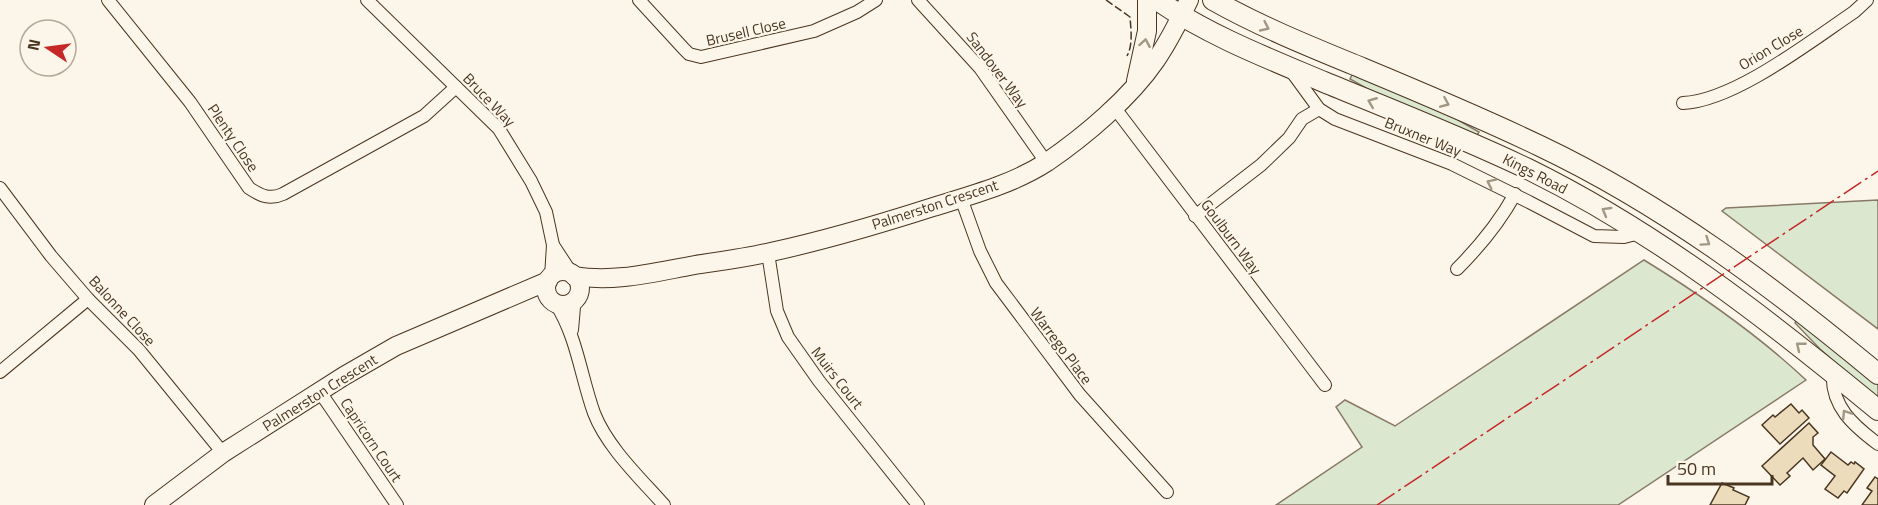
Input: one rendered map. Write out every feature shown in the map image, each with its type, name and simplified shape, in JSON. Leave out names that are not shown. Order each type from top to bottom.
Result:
[{"type":"main road","name":"Kings Road","points":[[1157,0],[1185,8],[1210,31],[1287,67],[1484,149],[1568,191],[1640,232],[1746,304],[1878,410]]},
{"type":"main road","name":"Kings Road","points":[[1213,0],[1296,41],[1487,121],[1617,186],[1778,293],[1878,374]]},
{"type":"main road","points":[[1640,232],[1657,211]]},
{"type":"street","name":"Plenty Close","points":[[108,0],[190,102],[249,188],[262,196],[276,198],[424,116],[456,87]]},
{"type":"street","name":"Bruce Way","points":[[367,0],[499,129],[531,181],[546,212],[553,245],[549,279]]},
{"type":"street","name":"Brusell Close","points":[[639,0],[689,54],[701,57],[814,31],[857,12],[876,0]]},
{"type":"street","name":"Sandover Way","points":[[918,0],[980,68],[1046,162]]},
{"type":"street","points":[[1134,85],[1147,31],[1147,0]]},
{"type":"street","name":"Orion Close","points":[[1683,103],[1712,98],[1760,74],[1854,12],[1867,0]]},
{"type":"street","name":"Palmerston Crescent","points":[[577,297],[590,288],[622,278],[768,253],[819,241],[989,189],[1033,170],[1087,131],[1114,107],[1155,61],[1185,8]]},
{"type":"street","name":"Bruxner Way","points":[[1287,67],[1319,109],[1335,120],[1452,164],[1594,236],[1624,237],[1640,232]]},
{"type":"street","name":"Goulburn Way","points":[[1114,107],[1324,385]]},
{"type":"street","points":[[1195,216],[1262,165],[1289,138],[1302,119],[1319,109]]},
{"type":"street","name":"Balonne Close","points":[[0,188],[51,256],[88,299],[139,350],[223,453]]},
{"type":"street","points":[[1457,268],[1502,218],[1515,195]]},
{"type":"street","name":"Warrego Place","points":[[961,198],[980,251],[996,283],[1080,395],[1167,492]]},
{"type":"street","name":"Bruce Way","points":[[553,245],[573,275]]},
{"type":"street","name":"Muirs Court","points":[[768,253],[777,311],[788,337],[819,381],[918,505]]},
{"type":"street","points":[[572,337],[572,317],[579,285],[573,275],[561,272],[549,279],[546,291],[572,337],[595,415],[619,455],[664,505]]},
{"type":"street","name":"Palmerston Crescent","points":[[573,275],[590,279],[622,278]]},
{"type":"street","name":"Palmerston Crescent","points":[[154,505],[223,453],[396,346],[460,317],[499,303],[549,279]]},
{"type":"street","points":[[554,302],[567,305],[577,297]]},
{"type":"street","points":[[0,372],[88,299]]},
{"type":"street","name":"Palmerston Crescent","points":[[499,303],[539,299],[554,302]]},
{"type":"street","points":[[1833,372],[1833,384],[1842,410],[1851,422],[1878,444]]},
{"type":"street","name":"Capricorn Court","points":[[320,392],[397,505]]},
{"type":"green space","points":[[1353,73],[1446,113],[1479,132],[1476,137],[1373,92],[1350,79]]},
{"type":"green space","points":[[1878,200],[1878,329],[1722,211],[1726,208]]},
{"type":"green space","points":[[1644,260],[1728,316],[1806,380],[1618,505],[1276,505],[1362,447],[1336,407],[1345,400],[1395,426]]},
{"type":"green space","points":[[1798,318],[1878,383],[1878,400],[1820,349],[1795,323]]},
{"type":"building","points":[[1791,404],[1799,413],[1802,410],[1809,418],[1780,444],[1762,425]]},
{"type":"building","points":[[1809,423],[1818,433],[1813,437],[1813,445],[1825,459],[1813,470],[1803,458],[1787,473],[1790,476],[1780,485],[1762,466]]},
{"type":"building","points":[[1831,452],[1848,465],[1855,462],[1864,469],[1847,493],[1844,491],[1838,498],[1825,489],[1835,476],[1821,465]]},
{"type":"building","points":[[1875,477],[1878,479],[1878,505],[1862,505],[1872,491],[1867,488]]},
{"type":"building","points":[[1722,483],[1749,497],[1745,505],[1710,505]]},
{"type":"fence","points":[[1106,0],[1130,17],[1131,42],[1127,56]]},
{"type":"power","points":[[1377,505],[1878,171]]}]
